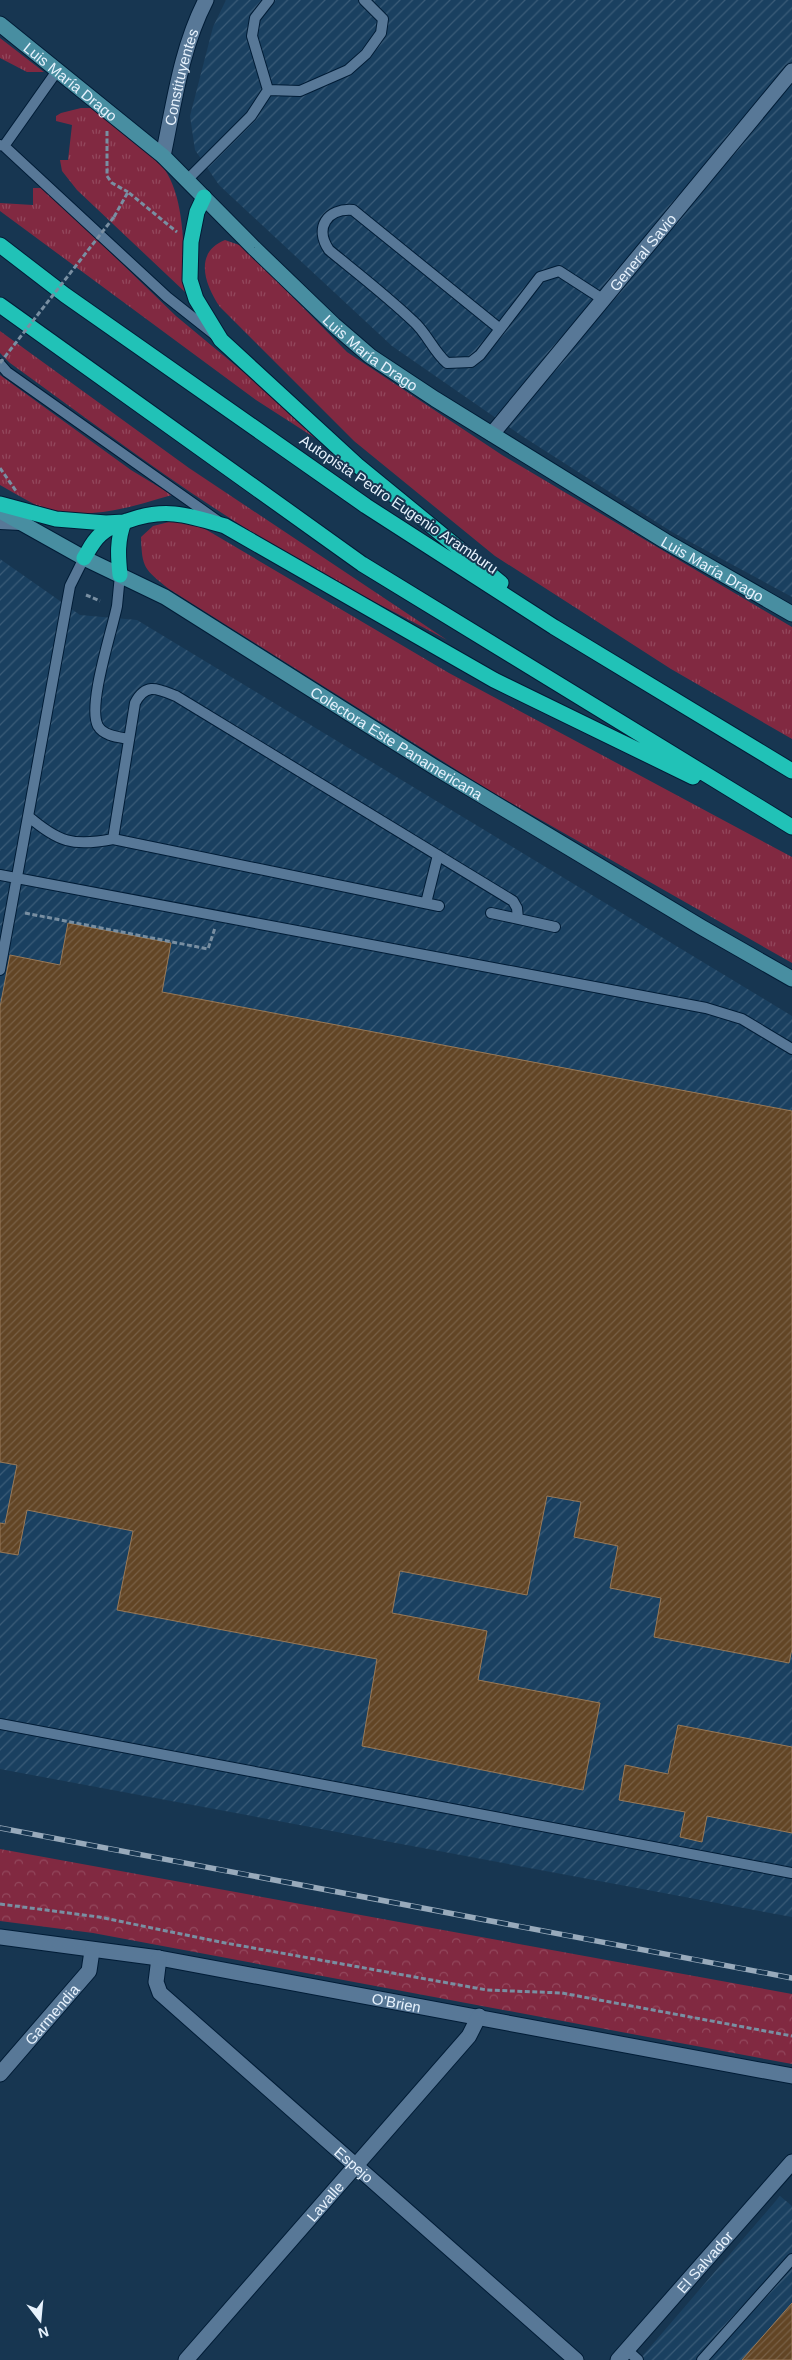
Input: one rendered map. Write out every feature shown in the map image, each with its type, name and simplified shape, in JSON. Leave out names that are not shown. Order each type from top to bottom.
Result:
[{"type":"highway","points":[[204,197],[197,212],[191,242],[190,280],[196,299],[221,340],[356,465],[554,627]]},
{"type":"highway","name":"Autopista Pedro Eugenio Aramburu","points":[[0,245],[65,294],[366,506],[554,627],[792,771]]},
{"type":"highway","points":[[0,305],[362,564],[792,827]]},
{"type":"highway","points":[[0,504],[56,519],[106,523],[124,522]]},
{"type":"highway","points":[[84,558],[98,537],[108,528],[158,512],[185,514],[225,526],[494,680],[770,814]]},
{"type":"highway","points":[[120,575],[119,534],[124,522]]},
{"type":"street","name":"Constituyentes","points":[[163,156],[182,66],[197,18],[206,0]]},
{"type":"street","name":"Luis María Drago","points":[[0,24],[163,156],[334,325],[370,356],[435,399],[665,541],[792,614]]},
{"type":"street","name":"General Savio","points":[[492,434],[792,71]]},
{"type":"street","name":"Colectora Este Panamericana","points":[[0,511],[84,558],[165,597],[436,768],[701,928],[792,979]]},
{"type":"street","name":"O'Brien","points":[[0,1937],[92,1951],[159,1958],[479,2016],[792,2076]]},
{"type":"street","name":"Garmendia","points":[[0,2074],[90,1971],[92,1951]]},
{"type":"street","name":"Espejo","points":[[159,1958],[156,1982],[160,1993],[576,2360]]},
{"type":"street","name":"Lavalle","points":[[186,2360],[469,2036],[479,2016]]},
{"type":"street","name":"El Salvador","points":[[628,2357],[792,2162]]},
{"type":"lane","points":[[187,180],[251,116],[268,90],[252,36],[255,18],[269,0]]},
{"type":"lane","points":[[268,90],[300,91],[348,70],[366,54],[381,33],[383,19],[364,0]]},
{"type":"lane","points":[[57,71],[2,146],[167,297],[221,340]]},
{"type":"lane","points":[[500,329],[353,210],[342,209],[334,213],[322,226],[322,240],[329,250],[414,321],[428,337],[438,355],[447,363],[471,362],[480,355],[500,329],[540,277],[559,271],[604,300]]},
{"type":"lane","points":[[0,364],[7,372],[225,526]]},
{"type":"lane","points":[[0,524],[25,526]]},
{"type":"lane","points":[[0,970],[70,586],[84,558]]},
{"type":"lane","points":[[120,575],[117,605],[97,689],[95,715],[98,725],[103,731],[114,737],[129,740]]},
{"type":"lane","points":[[113,838],[131,718],[140,693],[150,688],[176,696],[513,900],[518,908],[518,918]]},
{"type":"lane","points":[[28,816],[48,833],[65,840],[81,843],[113,838],[439,906]]},
{"type":"lane","points":[[426,903],[438,855]]},
{"type":"lane","points":[[0,875],[706,1008],[742,1019],[792,1049]]},
{"type":"lane","points":[[491,913],[555,926]]},
{"type":"lane","points":[[0,1724],[792,1873]]},
{"type":"lane","points":[[702,2360],[792,2258]]},
{"type":"path","points":[[112,114],[106,134],[107,176],[112,183],[128,192],[143,206],[191,242]]},
{"type":"path","points":[[0,364],[114,216],[128,192]]},
{"type":"path","points":[[0,468],[20,495]]},
{"type":"path","points":[[86,594],[100,601]]},
{"type":"path","points":[[24,913],[208,949],[218,916]]},
{"type":"path","points":[[0,1904],[99,1917],[220,1942],[487,1990],[562,1993],[792,2036]]},
{"type":"shaded area","points":[[226,0],[792,0],[792,597],[672,532],[522,436],[392,346],[219,185],[195,150],[190,116],[213,27]]},
{"type":"shaded area","points":[[0,559],[80,615],[137,620],[792,1016],[792,1917],[0,1769]]},
{"type":"shaded area","points":[[780,2196],[792,2206],[792,2360],[639,2360]]},
{"type":"green space","points":[[0,38],[44,72],[27,72],[0,58]]},
{"type":"green space","points":[[81,108],[95,108],[150,153],[167,173],[179,204],[182,222],[185,292],[77,190],[62,171],[60,160],[68,160],[72,125],[56,121],[56,116]]},
{"type":"green space","points":[[33,188],[41,188],[53,197],[176,316],[313,430],[315,438],[256,400],[0,211],[0,203],[33,205]]},
{"type":"green space","points":[[225,240],[242,246],[347,352],[502,455],[792,627],[792,739],[671,669],[495,556],[354,441],[220,307],[214,298],[206,279],[206,260],[209,252],[215,245]]},
{"type":"green space","points":[[0,331],[189,468],[447,640],[290,555],[239,524],[123,445],[10,363],[0,353]]},
{"type":"green space","points":[[0,375],[131,470],[172,495],[121,509],[103,512],[69,513],[51,510],[34,504],[0,485]]},
{"type":"green space","points":[[173,521],[200,526],[449,673],[792,857],[792,963],[490,791],[169,589],[154,577],[146,567],[142,555],[141,537],[153,526]]},
{"type":"green space","points":[[0,1849],[792,1994],[792,2064],[93,1933],[0,1921]]},
{"type":"building","points":[[68,923],[171,943],[162,992],[792,1111],[792,1649],[789,1663],[654,1637],[661,1598],[610,1588],[618,1546],[574,1537],[581,1502],[547,1496],[527,1595],[400,1571],[392,1613],[487,1631],[478,1680],[600,1703],[583,1790],[362,1746],[377,1659],[117,1610],[133,1531],[27,1510],[18,1555],[0,1552],[0,1523],[5,1524],[17,1465],[0,1462],[0,1007],[10,955],[60,965]]},
{"type":"building","points":[[678,1725],[792,1747],[792,1833],[707,1816],[702,1842],[680,1837],[685,1812],[619,1800],[625,1765],[668,1774]]},
{"type":"building","points":[[792,2303],[792,2360],[742,2360]]},
{"type":"railway","points":[[0,1828],[792,1978]]}]
